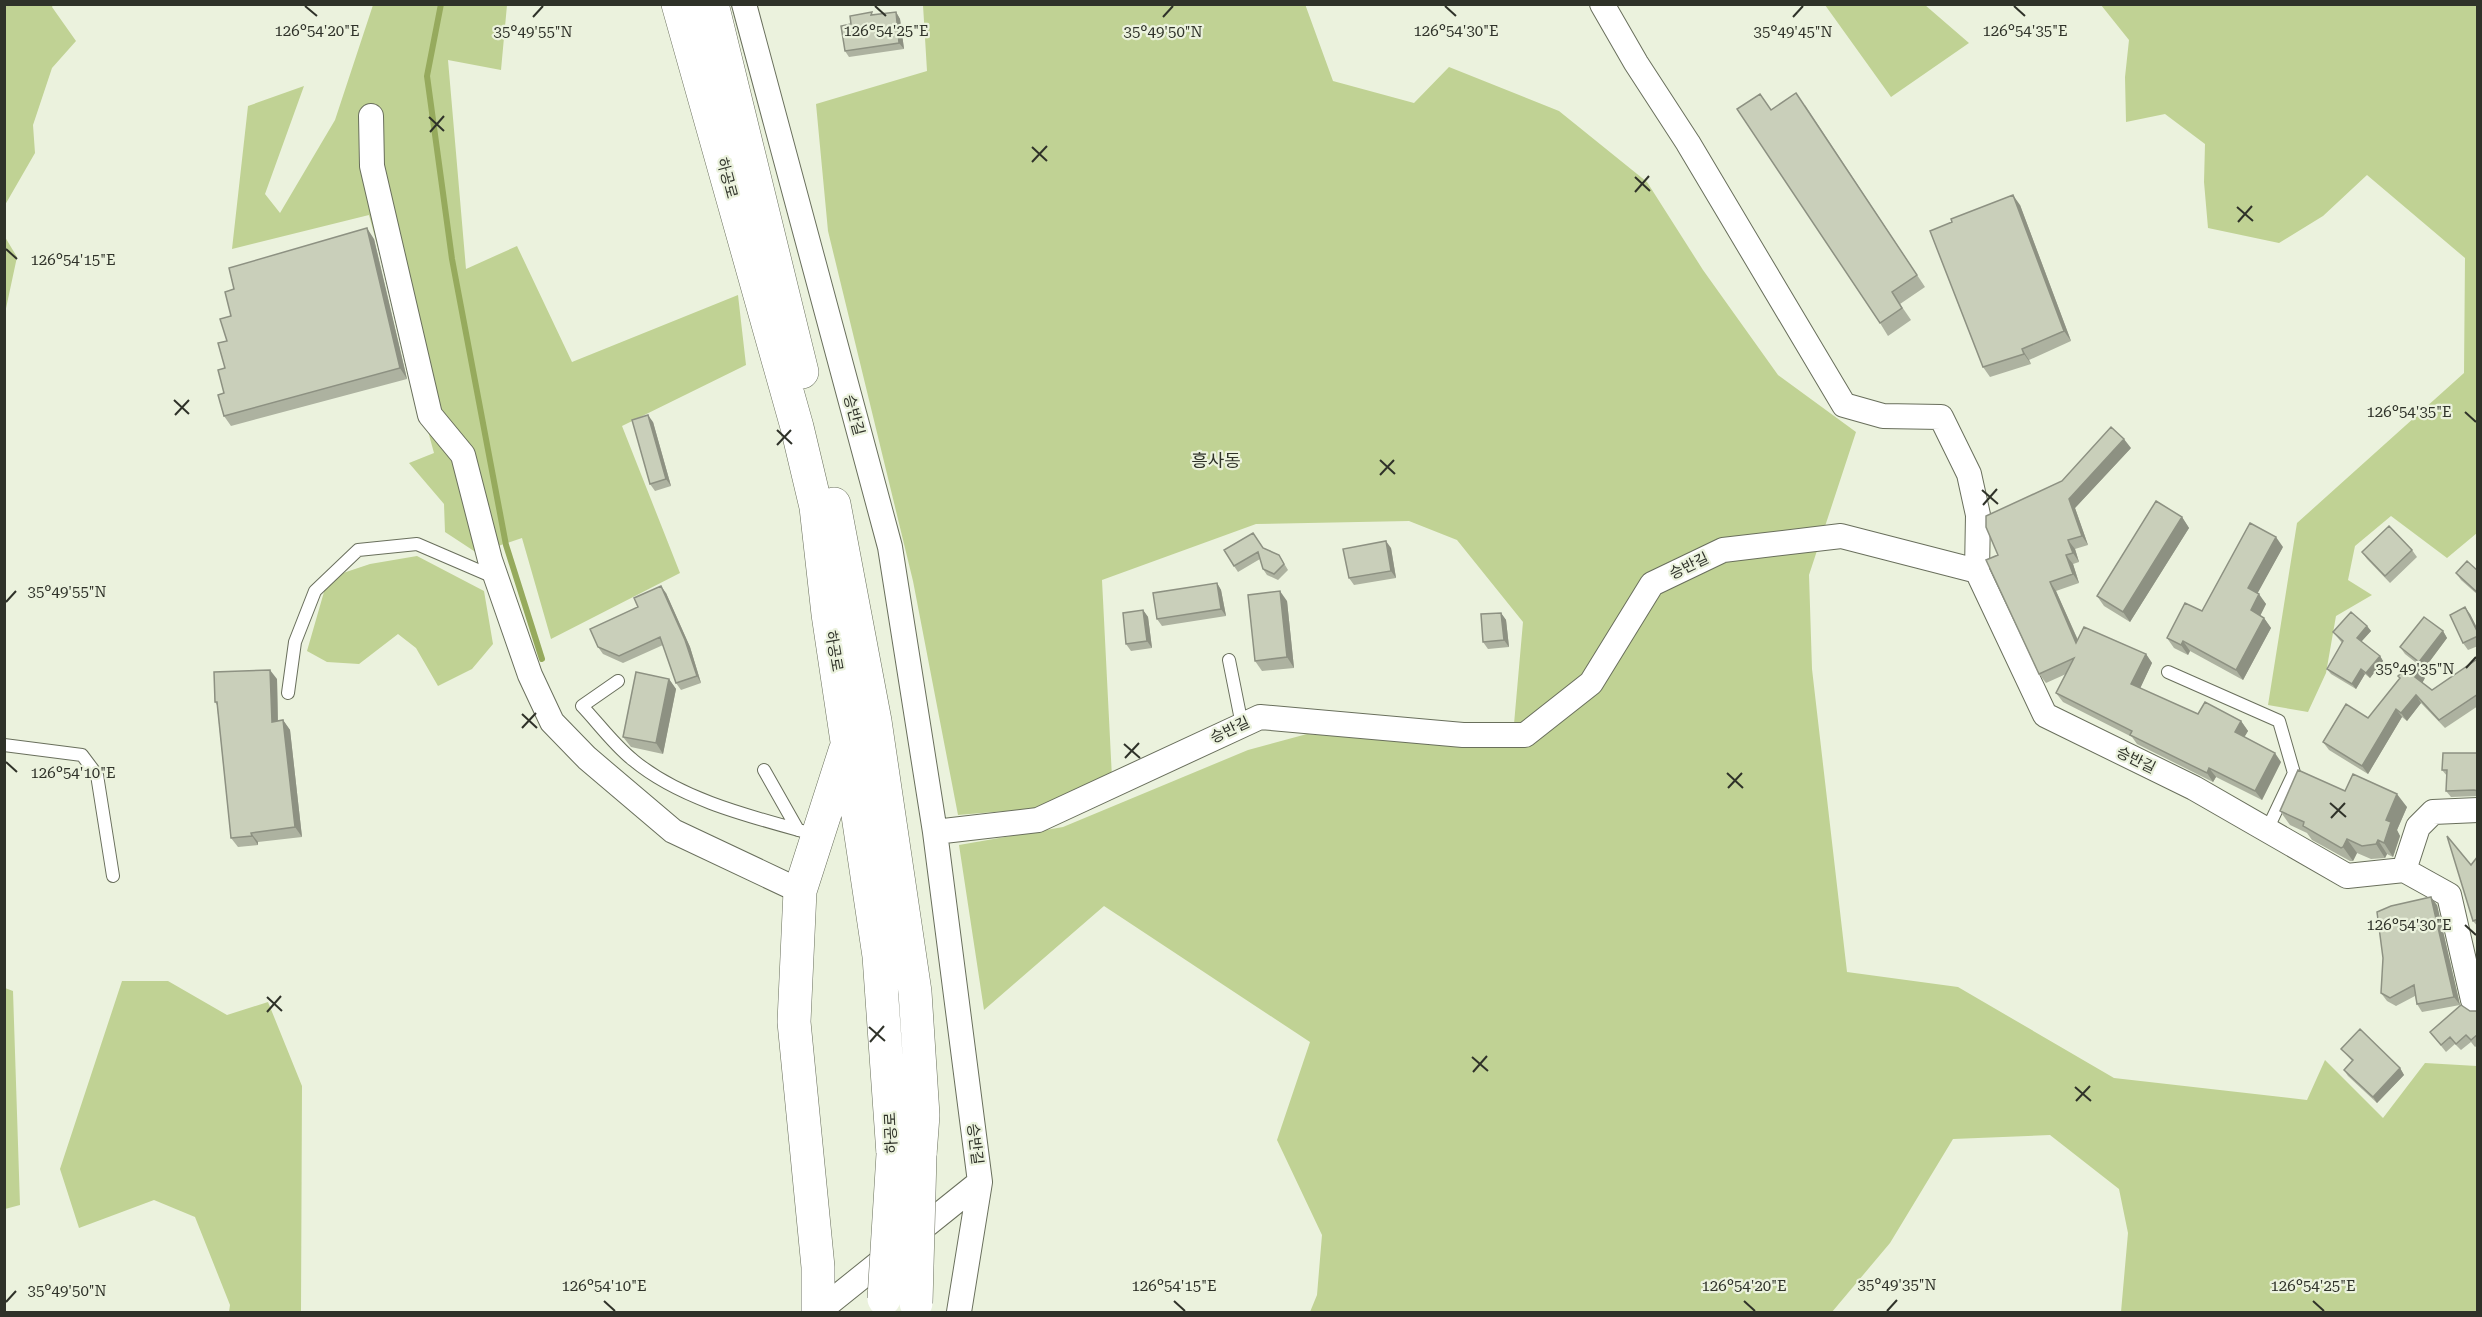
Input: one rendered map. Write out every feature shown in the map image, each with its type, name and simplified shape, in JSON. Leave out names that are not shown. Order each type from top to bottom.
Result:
[{"type":"street","name":"하공로","points":[[678,4],[797,427],[816,507],[828,614],[907,1154],[899,1307]]},
{"type":"street","name":"하공로","points":[[712,4],[841,535],[875,721],[915,992],[923,1115],[907,1154]]},
{"type":"street","name":"승반길","points":[[744,4],[890,547],[935,832],[980,1182],[959,1312]]},
{"type":"street","points":[[1602,4],[1636,63],[1688,143],[1844,405],[1883,416],[1941,417],[1969,474],[1978,515],[1977,571]]},
{"type":"street","points":[[371,116],[372,166],[430,415],[464,455],[497,579],[530,675],[552,722],[587,758],[673,831],[800,891]]},
{"type":"street","name":"승반길","points":[[935,832],[1038,820],[1260,717],[1463,735],[1525,735],[1591,683],[1652,584],[1723,550],[1841,536],[1977,571],[2045,715],[2194,788],[2347,876],[2404,870]]},
{"type":"street","points":[[818,1312],[818,1267],[794,1022],[800,891],[808,832],[848,744]]},
{"type":"street","points":[[2478,810],[2433,812],[2418,827],[2404,870],[2449,896],[2473,1000],[2478,1004]]},
{"type":"street","points":[[818,1312],[980,1182]]},
{"type":"lane","points":[[288,693],[295,642],[315,591],[358,550],[417,544],[497,579]]},
{"type":"lane","points":[[1229,660],[1242,725]]},
{"type":"lane","points":[[2168,672],[2279,722],[2294,773],[2268,830]]},
{"type":"lane","points":[[618,681],[582,706],[632,760],[674,788],[770,823],[808,832]]},
{"type":"lane","points":[[4,745],[82,755],[97,775],[113,876]]},
{"type":"lane","points":[[764,770],[808,832]]},
{"type":"green space","points":[[5,4],[53,5],[52,7],[76,41],[52,68],[33,125],[35,153],[5,205]]},
{"type":"green space","points":[[1305,4],[1333,81],[1414,103],[1449,67],[1559,111],[1647,182],[1703,270],[1778,375],[1856,432],[1809,575],[1812,669],[1847,972],[1958,987],[2114,1078],[2307,1100],[2325,1060],[2383,1118],[2425,1063],[2477,1066],[2477,1312],[2121,1312],[2128,1233],[2119,1189],[2050,1135],[1953,1139],[1890,1243],[1832,1312],[1310,1312],[1317,1295],[1322,1235],[1277,1140],[1310,1042],[1104,906],[984,1010],[959,845],[1063,827],[1248,750],[1307,734],[1506,748],[1514,724],[1523,622],[1457,540],[1409,521],[1256,524],[1102,580],[1112,778],[1043,808],[958,815],[913,581],[828,231],[816,104],[927,71],[923,5]]},
{"type":"green space","points":[[373,5],[507,5],[501,70],[448,60],[466,269],[517,246],[572,362],[738,295],[746,365],[622,426],[680,573],[551,639],[522,538],[477,553],[445,532],[444,504],[409,463],[434,453],[369,215],[232,249],[248,106],[304,86],[265,194],[280,213],[335,120]]},
{"type":"green space","points":[[1825,5],[1925,5],[1969,43],[1891,97]]},
{"type":"green space","points":[[2101,5],[2477,5],[2477,533],[2447,558],[2391,516],[2355,546],[2348,580],[2372,595],[2336,616],[2326,673],[2308,712],[2268,705],[2297,523],[2464,373],[2465,258],[2367,175],[2323,216],[2279,243],[2208,228],[2204,182],[2205,144],[2165,114],[2126,122],[2125,77],[2129,40]]},
{"type":"green space","points":[[5,237],[17,257],[5,313]]},
{"type":"green space","points":[[417,556],[484,591],[493,644],[472,669],[438,686],[416,648],[398,634],[359,664],[327,662],[307,651],[328,578],[370,564]]},
{"type":"green space","points":[[122,981],[168,981],[227,1015],[268,1002],[302,1086],[301,1312],[229,1312],[230,1305],[195,1217],[154,1200],[79,1228],[60,1169]]},
{"type":"green space","points":[[5,988],[13,991],[20,1205],[5,1209]]},
{"type":"building","points":[[872,12],[871,15],[896,12],[899,43],[845,51],[841,26],[851,24],[850,16]]},
{"type":"building","points":[[1796,93],[1917,275],[1892,292],[1902,308],[1880,323],[1737,109],[1760,94],[1771,110]]},
{"type":"building","points":[[2013,195],[2064,331],[2022,349],[2024,354],[1983,367],[1930,231],[1952,222],[1951,219]]},
{"type":"building","points":[[367,228],[400,368],[224,416],[218,395],[224,393],[218,370],[225,368],[218,343],[227,341],[220,319],[231,316],[225,292],[234,289],[229,268]]},
{"type":"building","points":[[648,415],[666,479],[650,484],[632,420]]},
{"type":"building","points":[[2111,427],[2124,439],[2069,499],[2082,536],[2068,540],[2073,553],[2066,555],[2073,574],[2050,582],[2076,643],[2084,627],[2146,654],[2131,684],[2198,714],[2205,702],[2241,721],[2235,732],[2275,753],[2255,791],[2209,768],[2207,773],[2130,735],[2132,731],[2056,693],[2074,658],[2039,674],[1986,560],[1998,555],[1986,527],[1986,516],[2062,481]]},
{"type":"building","points":[[2156,501],[2182,517],[2123,612],[2097,596]]},
{"type":"building","points":[[2250,523],[2276,537],[2248,588],[2259,594],[2251,610],[2264,618],[2236,670],[2183,641],[2181,645],[2167,638],[2185,603],[2202,611]]},
{"type":"building","points":[[2389,526],[2412,550],[2385,576],[2362,552]]},
{"type":"building","points":[[1253,533],[1263,548],[1279,555],[1284,564],[1274,574],[1263,569],[1258,552],[1234,566],[1224,550]]},
{"type":"building","points":[[1386,541],[1391,571],[1349,578],[1343,549]]},
{"type":"building","points":[[2467,561],[2478,571],[2478,593],[2456,573]]},
{"type":"building","points":[[1217,583],[1221,609],[1157,619],[1153,593]]},
{"type":"building","points":[[661,586],[685,640],[697,676],[676,683],[660,637],[619,656],[598,647],[590,629],[638,607],[634,598]]},
{"type":"building","points":[[1280,591],[1287,657],[1255,661],[1248,595]]},
{"type":"building","points":[[2465,607],[2478,636],[2463,643],[2450,615]]},
{"type":"building","points":[[1143,610],[1147,641],[1126,644],[1123,613]]},
{"type":"building","points":[[2351,612],[2367,626],[2357,638],[2380,656],[2366,673],[2361,669],[2352,684],[2327,669],[2343,641],[2333,632]]},
{"type":"building","points":[[1501,613],[1504,640],[1483,642],[1481,614]]},
{"type":"building","points":[[2424,617],[2443,631],[2419,662],[2400,647]]},
{"type":"building","points":[[2476,660],[2478,662],[2478,694],[2439,720],[2416,695],[2401,713],[2396,709],[2362,766],[2323,742],[2346,704],[2368,718],[2400,678],[2398,676],[2412,664],[2419,670],[2415,677],[2432,690]]},
{"type":"building","points":[[270,670],[272,722],[283,720],[295,827],[231,838],[217,702],[215,702],[214,672]]},
{"type":"building","points":[[636,672],[669,679],[656,743],[623,737]]},
{"type":"building","points":[[2443,753],[2478,753],[2478,791],[2446,791],[2447,770],[2442,770]]},
{"type":"building","points":[[2298,770],[2345,791],[2353,774],[2397,794],[2386,820],[2391,822],[2384,843],[2378,840],[2376,844],[2362,846],[2347,839],[2341,848],[2303,826],[2304,822],[2280,811]]},
{"type":"building","points":[[2447,836],[2471,865],[2478,856],[2478,919],[2473,921]]},
{"type":"building","points":[[2431,897],[2454,997],[2417,1004],[2414,985],[2390,998],[2381,993],[2383,958],[2377,912],[2391,906]]},
{"type":"building","points":[[2461,1005],[2478,1013],[2478,1034],[2471,1040],[2466,1035],[2456,1044],[2450,1037],[2441,1045],[2430,1032]]},
{"type":"building","points":[[2360,1029],[2400,1068],[2373,1097],[2344,1070],[2353,1060],[2341,1049]]},
{"type":"waterway","points":[[441,4],[427,76],[452,259],[506,545],[542,659]]},
{"type":"district","name":"흥사동","points":[[1216,461]]}]
